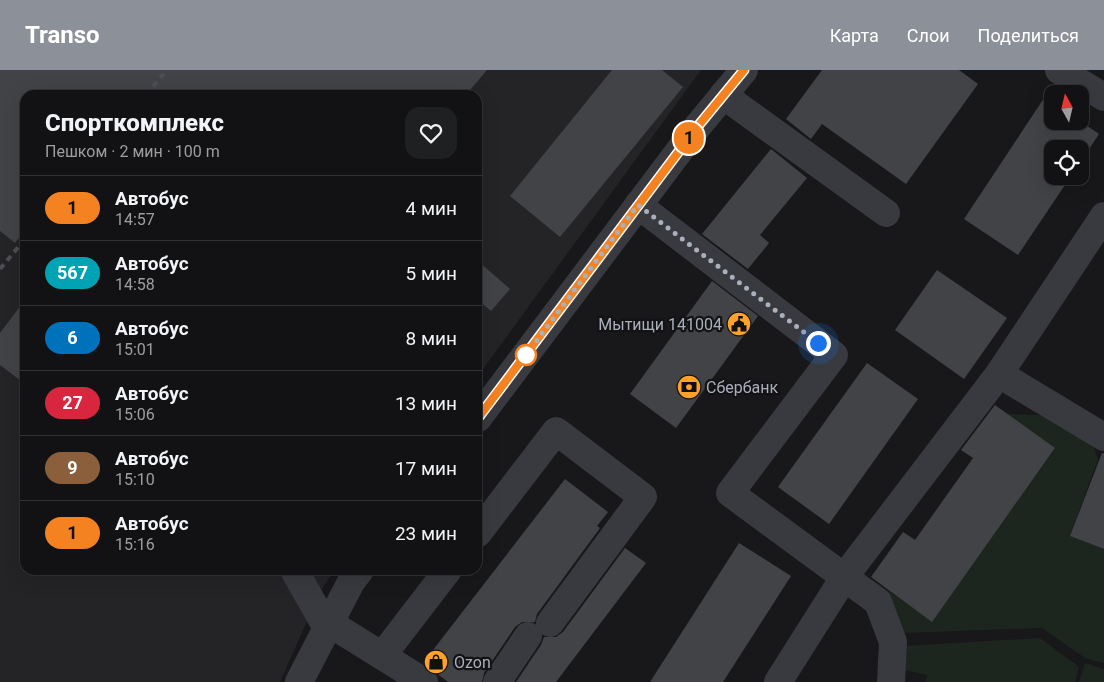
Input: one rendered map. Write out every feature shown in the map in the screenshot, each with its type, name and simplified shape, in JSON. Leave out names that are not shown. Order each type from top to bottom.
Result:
[{"type":"street","points":[[482,413],[638,205],[744,70]]},
{"type":"street","points":[[1058,70],[1102,91]]},
{"type":"street","points":[[724,95],[886,213]]},
{"type":"street","points":[[638,205],[834,355],[730,493],[878,602],[893,642],[891,682]]},
{"type":"street","points":[[778,682],[845,576],[999,374],[1104,216]]},
{"type":"street","points":[[999,374],[1104,437]]},
{"type":"street","points":[[482,528],[556,431],[643,496],[497,682]]},
{"type":"street","points":[[297,575],[329,627],[424,682]]},
{"type":"street","points":[[299,682],[356,575]]},
{"type":"street","points":[[382,656],[444,575]]},
{"type":"shaded area","points":[[0,70],[701,70],[482,371],[482,90],[20,90],[20,575],[332,575],[321,590],[280,682],[0,682]]},
{"type":"shaded area","points":[[1007,414],[1040,415],[1091,440],[1098,459],[1070,536],[1104,549],[1104,663],[1085,658],[1042,628],[902,633],[870,578],[932,621],[1055,449]]},
{"type":"shaded area","points":[[1040,638],[1079,667],[1075,682],[926,682],[927,675],[901,669],[905,646]]},
{"type":"shaded area","points":[[1085,663],[1104,669],[1104,682],[1079,682]]},
{"type":"building","points":[[0,70],[487,70],[470,90],[20,90],[20,236],[15,243],[0,231]]},
{"type":"building","points":[[612,70],[662,70],[683,87],[560,237],[510,196]]},
{"type":"building","points":[[822,70],[959,70],[978,84],[906,184],[822,124],[811,139],[786,119]]},
{"type":"building","points":[[1044,98],[1044,130],[1089,130],[1089,127],[1099,134],[1089,149],[1089,140],[1044,140],[1044,185],[1065,185],[1018,255],[964,219]]},
{"type":"building","points":[[771,149],[807,178],[760,235],[769,243],[748,269],[702,234]]},
{"type":"building","points":[[482,264],[510,289],[491,311],[482,303]]},
{"type":"building","points":[[937,270],[1007,318],[964,379],[895,330]]},
{"type":"building","points":[[712,281],[758,316],[676,428],[630,394]]},
{"type":"building","points":[[20,307],[20,380],[0,365],[0,333]]},
{"type":"building","points":[[867,363],[918,399],[829,524],[778,487]]},
{"type":"building","points":[[995,405],[1055,448],[932,622],[871,577],[903,532],[915,540],[973,458],[961,450]]},
{"type":"building","points":[[1102,453],[1104,453],[1104,549],[1070,536]]},
{"type":"building","points":[[565,479],[608,512],[597,526],[600,528],[537,614],[535,622],[522,622],[515,627],[484,673],[482,682],[448,682],[423,663]]},
{"type":"building","points":[[739,543],[791,576],[723,682],[650,682]]},
{"type":"building","points":[[625,548],[646,563],[556,682],[516,682],[541,645],[544,637],[556,637],[563,632]]},
{"type":"railway","points":[[150,90],[167,70]]},
{"type":"railway","points":[[0,269],[20,245]]},
{"type":"bus line","name":"1","points":[[482,413],[698,126],[744,70]]},
{"type":"place","name":"Мытищи 141004","points":[[739,324]]},
{"type":"place","name":"Сбербанк","points":[[689,387]]},
{"type":"place","name":"Ozon","points":[[436,662]]},
{"type":"route","points":[[526,355],[638,205],[818,343]]}]
